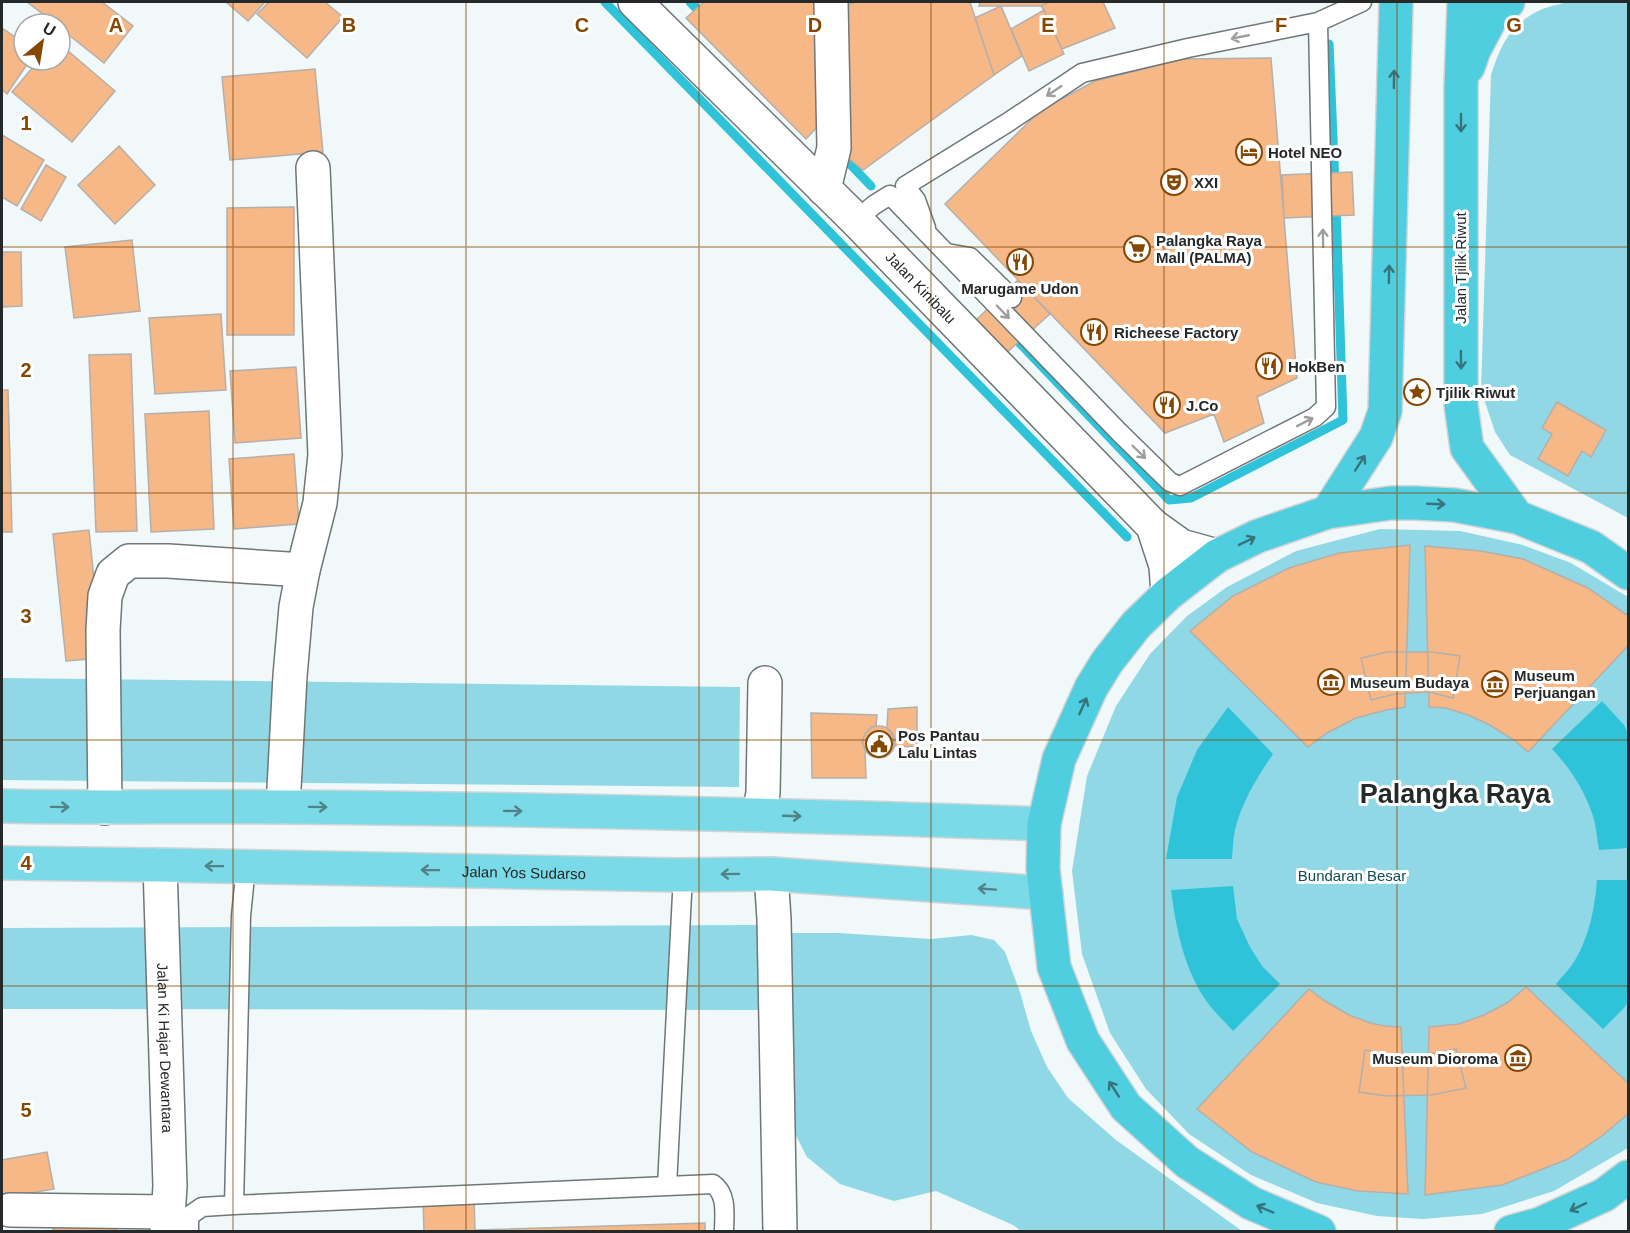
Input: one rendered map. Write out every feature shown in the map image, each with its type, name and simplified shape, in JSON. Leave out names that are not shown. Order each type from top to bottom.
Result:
[{"type":"highway","points":[[1328,512],[1376,438],[1385,411],[1396,2]]},
{"type":"highway","name":"Jalan Tjilik Riwut","points":[[1464,2],[1461,86],[1461,405],[1467,448],[1517,517]]},
{"type":"highway","points":[[1461,86],[1474,50],[1494,12],[1508,2]]},
{"type":"highway","points":[[1319,1232],[1251,1203],[1187,1162],[1126,1107],[1083,1041],[1054,967],[1043,869],[1044,824],[1059,759],[1090,688],[1136,625],[1168,594],[1216,556],[1258,536],[1328,512],[1391,503],[1415,503],[1454,505],[1517,517],[1591,547],[1629,573]]},
{"type":"highway","points":[[1527,1229],[1604,1195],[1629,1177]]},
{"type":"main road","points":[[2,806],[283,807],[759,815],[1044,824]]},
{"type":"main road","name":"Jalan Yos Sudarso","points":[[2,864],[246,866],[683,875],[771,874],[1046,893]]},
{"type":"street","name":"Jalan Kinibalu","points":[[635,2],[856,220],[1154,526],[1166,566],[1168,594]]},
{"type":"street","points":[[824,189],[834,148],[831,2]]},
{"type":"street","points":[[283,807],[296,608],[320,503],[325,456],[313,168]]},
{"type":"street","points":[[1154,526],[1182,546],[1216,556]]},
{"type":"street","points":[[105,808],[105,596],[113,574],[129,561],[168,561],[303,570]]},
{"type":"street","points":[[759,815],[763,794],[765,683]]},
{"type":"street","name":"Jalan Ki Hajar Dewantara","points":[[160,865],[170,1186],[174,1225]]},
{"type":"street","points":[[771,874],[780,1232]]},
{"type":"street","points":[[10,1210],[174,1225]]},
{"type":"lane","points":[[929,235],[916,200],[905,186],[1082,73],[1188,48],[1318,22],[1362,2]]},
{"type":"lane","points":[[856,220],[891,195],[1119,432],[1170,482],[1180,486],[1315,417],[1326,407],[1318,22]]},
{"type":"lane","points":[[1309,167],[1309,115],[1320,96]]},
{"type":"lane","points":[[947,253],[970,257],[1012,298]]},
{"type":"lane","points":[[234,1205],[241,916],[246,866]]},
{"type":"lane","points":[[667,1186],[683,875]]},
{"type":"lane","points":[[174,1225],[202,1207],[713,1184],[720,1189],[724,1200],[724,1232]]},
{"type":"green space","points":[[1567,2],[1628,2],[1628,518],[1510,455],[1495,432],[1481,390],[1491,75],[1502,47],[1519,24],[1540,10]]},
{"type":"green space","name":"Bundaran Besar","points":[[1380,529],[1460,531],[1523,545],[1571,563],[1628,597],[1628,1148],[1554,1191],[1482,1214],[1423,1219],[1377,1216],[1317,1203],[1251,1175],[1189,1134],[1146,1089],[1110,1033],[1082,954],[1072,871],[1087,776],[1116,706],[1150,654],[1187,616],[1227,587],[1296,551]]},
{"type":"green space","points":[[2,678],[740,687],[739,787],[2,780]]},
{"type":"green space","points":[[759,925],[762,1010],[2,1009],[2,928]]},
{"type":"green space","points":[[786,933],[839,933],[931,939],[971,935],[994,940],[1005,952],[1031,1031],[1047,1067],[1068,1098],[1116,1140],[1242,1231],[1021,1231],[1013,1225],[936,1191],[894,1201],[840,1184],[807,1157],[789,1122]]},
{"type":"shaded area","points":[[1602,701],[1624,725],[1628,733],[1628,848],[1599,850],[1593,817],[1584,795],[1570,771],[1552,749]]},
{"type":"shaded area","points":[[1228,707],[1273,754],[1239,816],[1232,859],[1166,859],[1177,797],[1197,750]]},
{"type":"shaded area","points":[[1597,880],[1628,880],[1628,1002],[1603,1029],[1556,984],[1574,962],[1584,943],[1593,911]]},
{"type":"shaded area","points":[[1233,886],[1237,919],[1250,947],[1262,966],[1280,984],[1233,1031],[1206,1001],[1190,971],[1178,931],[1171,890]]},
{"type":"building","points":[[27,2],[102,2],[133,26],[104,63],[72,38],[72,12],[40,12]]},
{"type":"building","points":[[226,2],[265,2],[248,21]]},
{"type":"building","points":[[269,2],[325,2],[343,17],[307,58],[257,14]]},
{"type":"building","points":[[704,2],[820,2],[824,120],[806,139],[686,18]]},
{"type":"building","points":[[855,2],[970,2],[994,75],[863,170],[842,153],[843,7]]},
{"type":"building","points":[[980,2],[1049,2],[1041,6],[979,6]]},
{"type":"building","points":[[1049,2],[1103,2],[1115,28],[1062,49],[1041,6]]},
{"type":"building","points":[[1001,6],[1022,56],[994,75],[975,18]]},
{"type":"building","points":[[1044,10],[1064,54],[1029,71],[1011,29]]},
{"type":"building","points":[[2,28],[12,35],[12,72],[22,72],[7,94],[2,90]]},
{"type":"building","points":[[72,54],[115,91],[72,142],[12,92],[29,72],[72,72]]},
{"type":"building","name":"Palangka Raya Mall (PALMA)","points":[[1271,58],[1297,378],[1257,397],[1264,423],[1224,442],[1214,414],[1165,433],[945,204],[1041,110],[1095,81],[1183,59]]},
{"type":"building","points":[[315,69],[323,152],[230,160],[222,77]]},
{"type":"building","points":[[2,135],[44,160],[17,206],[2,197]]},
{"type":"building","points":[[119,146],[155,185],[115,224],[78,185]]},
{"type":"building","points":[[46,165],[66,177],[41,221],[21,209]]},
{"type":"building","points":[[1352,172],[1354,215],[1284,218],[1282,175]]},
{"type":"building","points":[[294,207],[294,335],[227,335],[227,208]]},
{"type":"building","points":[[132,240],[140,311],[74,318],[65,247]]},
{"type":"building","points":[[2,252],[21,252],[22,306],[2,307]]},
{"type":"building","points":[[1018,280],[1050,314],[1005,354],[975,321]]},
{"type":"building","points":[[221,314],[226,390],[155,394],[149,318]]},
{"type":"building","points":[[131,354],[137,531],[96,532],[89,355]]},
{"type":"building","points":[[296,367],[301,438],[235,443],[230,371]]},
{"type":"building","points":[[2,390],[8,390],[12,532],[2,532]]},
{"type":"building","points":[[1557,402],[1606,430],[1591,457],[1582,451],[1568,476],[1538,459],[1552,434],[1542,428]]},
{"type":"building","points":[[209,411],[214,529],[151,532],[145,414]]},
{"type":"building","points":[[294,454],[299,524],[234,529],[229,459]]},
{"type":"building","points":[[89,530],[102,658],[66,661],[53,534]]},
{"type":"building","points":[[1410,545],[1405,707],[1356,718],[1327,733],[1308,747],[1190,631],[1233,596],[1289,568],[1339,553]]},
{"type":"building","points":[[1425,546],[1481,551],[1523,559],[1588,588],[1628,616],[1628,646],[1528,752],[1514,740],[1488,724],[1446,708],[1429,707]]},
{"type":"building","points":[[1387,652],[1432,652],[1460,656],[1453,698],[1429,692],[1395,694],[1371,700],[1361,658]]},
{"type":"building","points":[[917,707],[917,747],[894,746],[893,736],[887,728],[888,709]]},
{"type":"building","points":[[811,713],[877,715],[876,726],[865,734],[862,742],[865,749],[866,778],[812,778]]},
{"type":"building","name":"Pos Pantau Lalu Lintas","points":[[879,726],[890,731],[895,742],[890,753],[879,758],[868,753],[863,742],[868,731]]},
{"type":"building","points":[[1526,987],[1628,1083],[1628,1114],[1603,1135],[1568,1159],[1502,1185],[1425,1195],[1429,1027],[1459,1024],[1484,1015],[1507,1003]]},
{"type":"building","points":[[1309,989],[1349,1015],[1370,1023],[1401,1027],[1408,1194],[1358,1191],[1316,1182],[1252,1152],[1197,1109]]},
{"type":"building","points":[[1456,1049],[1466,1088],[1431,1095],[1387,1096],[1359,1092],[1365,1050],[1396,1056]]},
{"type":"building","points":[[47,1152],[54,1189],[2,1198],[2,1160]]},
{"type":"building","points":[[474,1197],[475,1230],[705,1223],[705,1232],[424,1232],[423,1198]]},
{"type":"building","points":[[116,1217],[117,1232],[53,1232],[53,1219]]},
{"type":"waterway","points":[[605,2],[1127,537]]},
{"type":"waterway","points":[[690,2],[704,16]]},
{"type":"waterway","points":[[1329,44],[1335,185]]},
{"type":"waterway","points":[[846,160],[871,186]]},
{"type":"waterway","points":[[1011,334],[1169,500],[1191,498],[1343,420],[1336,205]]},
{"type":"place","name":"Hotel NEO","points":[[1249,152]]},
{"type":"place","name":"XXI","points":[[1174,182]]},
{"type":"place","name":"Palangka Raya Mall (PALMA)","points":[[1137,249]]},
{"type":"place","name":"Marugame Udon","points":[[1020,262]]},
{"type":"place","name":"Richeese Factory","points":[[1094,332]]},
{"type":"place","name":"HokBen","points":[[1269,366]]},
{"type":"place","name":"Tjilik Riwut","points":[[1417,392]]},
{"type":"place","name":"J.Co","points":[[1167,405]]},
{"type":"place","name":"Museum Budaya","points":[[1331,682]]},
{"type":"place","name":"Museum Perjuangan","points":[[1495,684]]},
{"type":"place","name":"Pos Pantau Lalu Lintas","points":[[879,744]]},
{"type":"place","name":"Museum Dioroma","points":[[1518,1058]]},
{"type":"district","name":"Palangka Raya","points":[[1455,794]]}]
